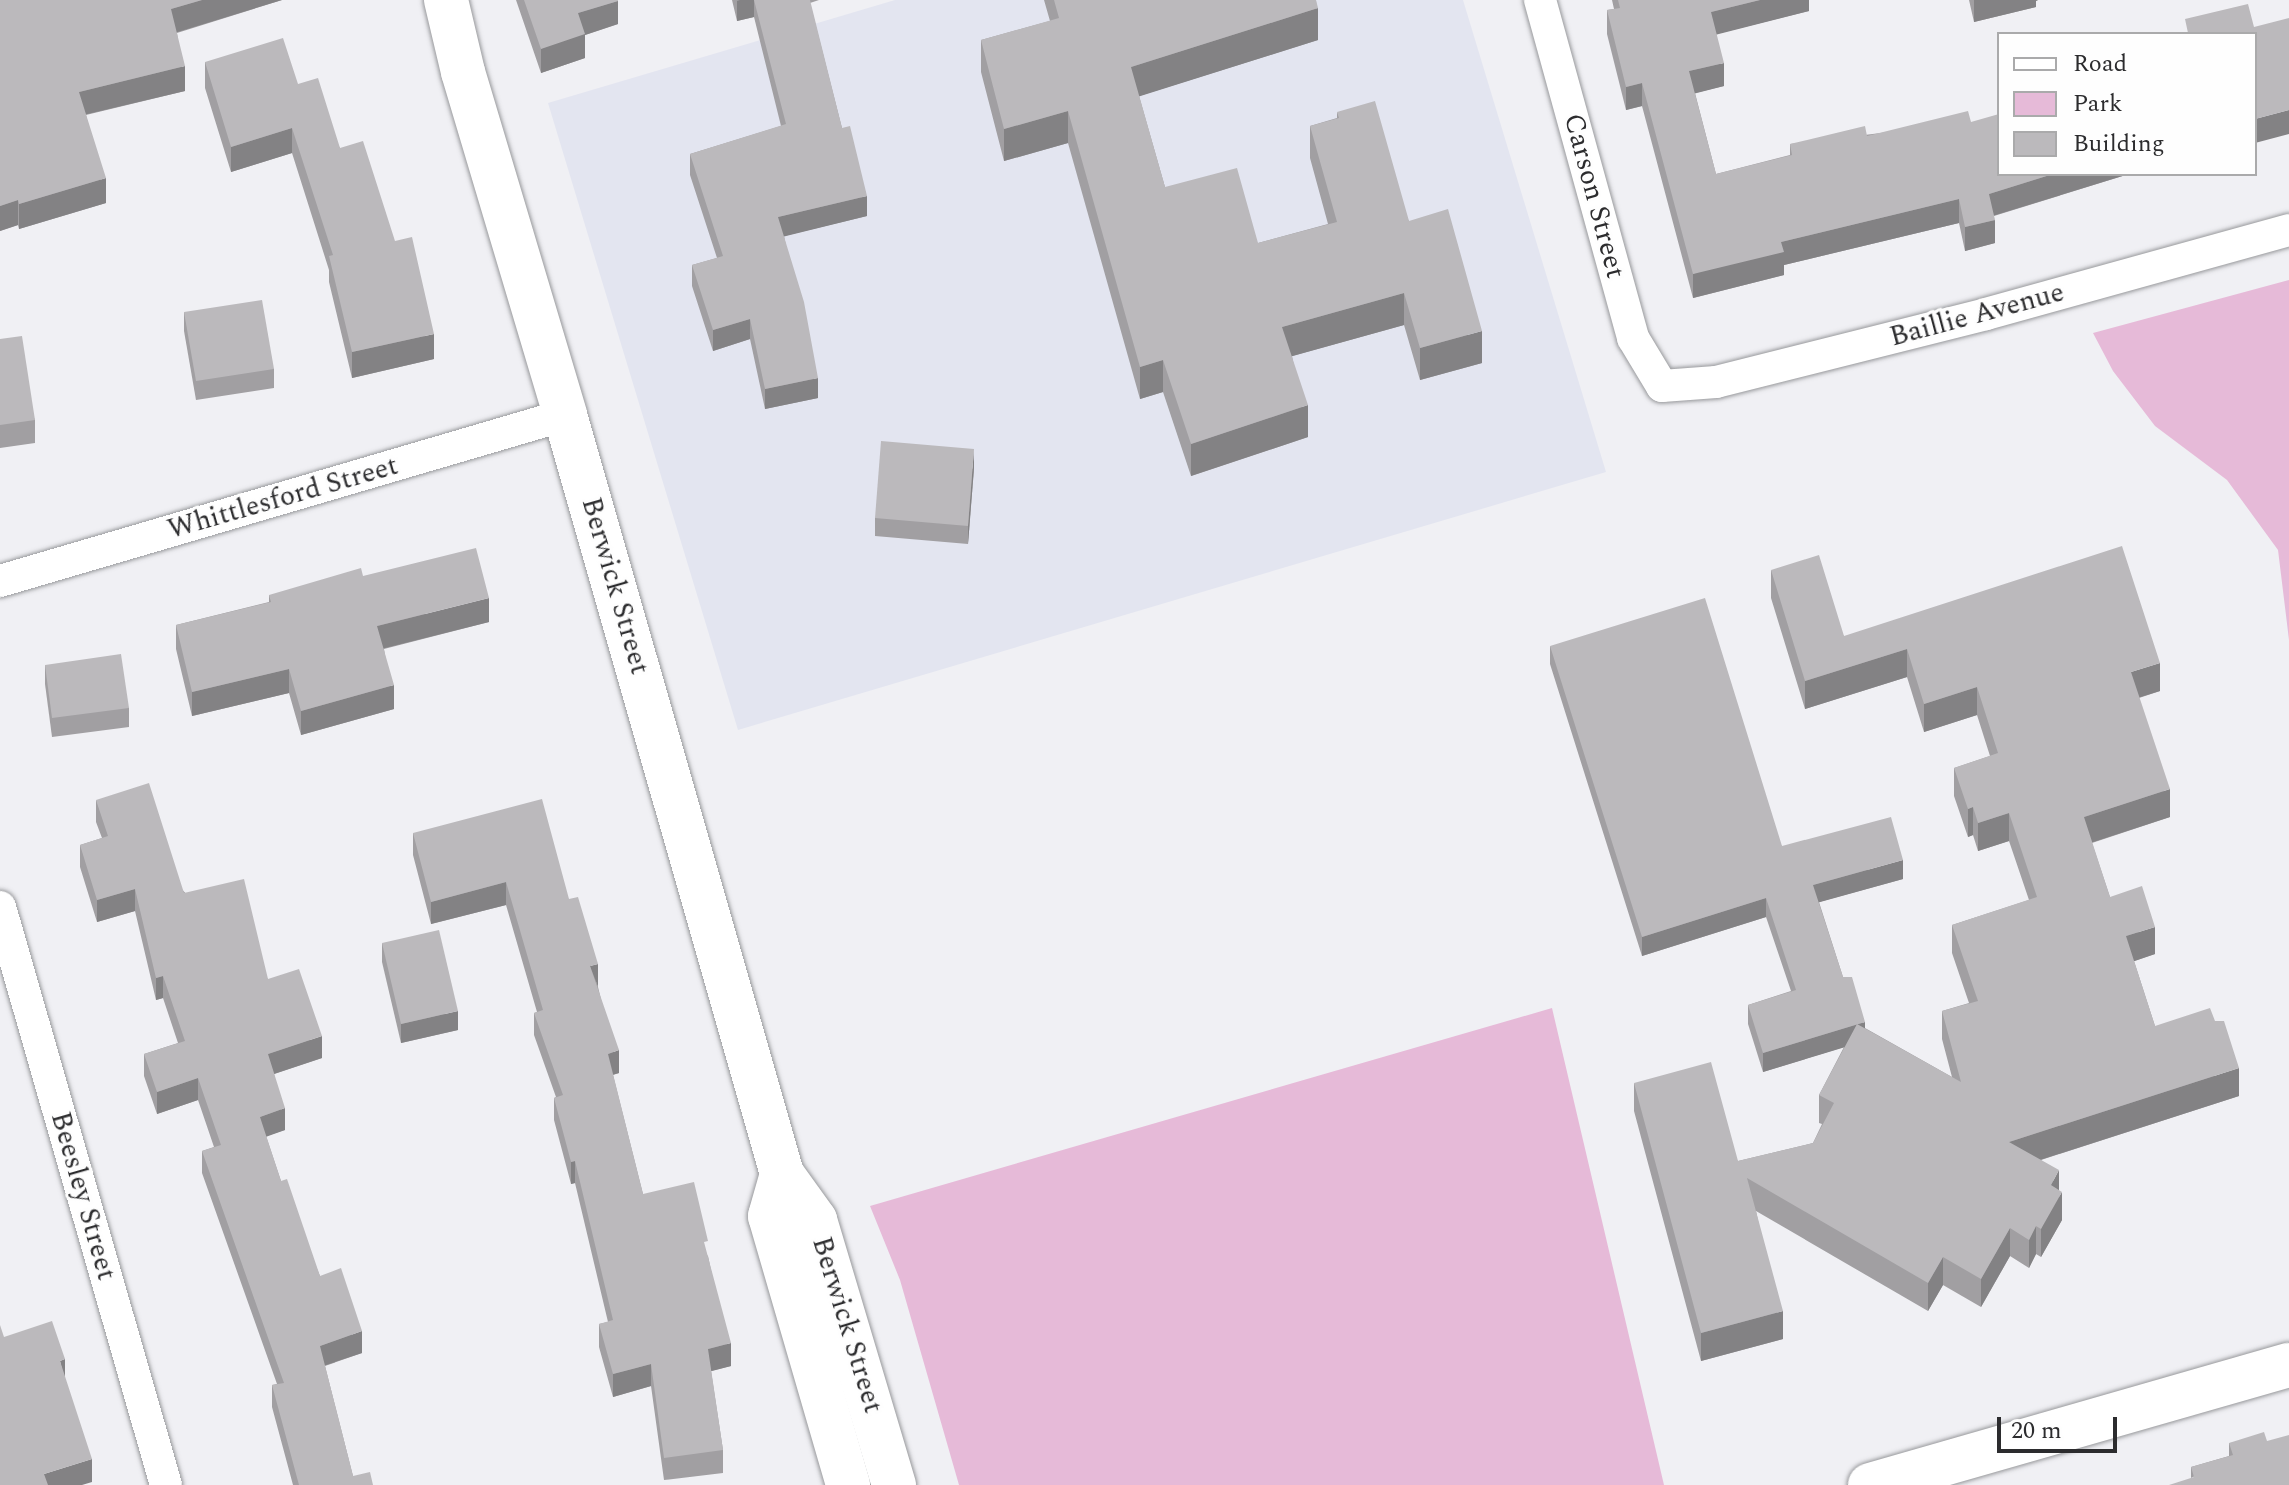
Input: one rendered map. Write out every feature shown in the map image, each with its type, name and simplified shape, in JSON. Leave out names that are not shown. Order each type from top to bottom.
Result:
[{"type":"main road","name":"Berwick Street","points":[[446,0],[463,72],[565,415],[782,1174],[815,1220],[894,1485]]},
{"type":"main road","name":"Berwick Street","points":[[782,1174],[770,1216],[848,1485]]},
{"type":"main road","points":[[1871,1485],[2289,1365]]},
{"type":"street","name":"Carson Street","points":[[1540,0],[1633,338],[1662,386]]},
{"type":"street","name":"Baillie Avenue","points":[[1662,386],[1731,378],[1986,314],[2289,230]]},
{"type":"street","name":"Whittlesford Street","points":[[0,581],[565,415]]},
{"type":"street","name":"Beesley Street","points":[[0,907],[166,1485]]},
{"type":"shaded area","points":[[895,0],[1463,0],[1606,472],[738,730],[548,103]]},
{"type":"green space","points":[[2289,280],[2289,640],[2278,550],[2227,480],[2155,426],[2113,371],[2093,333]]},
{"type":"green space","points":[[1552,1008],[1664,1485],[959,1485],[900,1280],[870,1206]]},
{"type":"building","points":[[0,0],[202,0],[171,9],[185,66],[79,92],[106,178],[19,204],[18,200],[0,206]]},
{"type":"building","points":[[524,0],[618,1],[578,13],[585,34],[541,49]]},
{"type":"building","points":[[754,0],[810,0],[842,128],[850,126],[867,196],[778,217],[804,302],[818,378],[765,389],[750,319],[713,330],[692,265],[723,256],[690,154],[786,124]]},
{"type":"building","points":[[1054,0],[1316,0],[1318,8],[1131,67],[1165,187],[1237,168],[1258,243],[1337,222],[1310,126],[1339,118],[1337,112],[1375,101],[1409,221],[1448,209],[1482,331],[1420,348],[1404,293],[1282,327],[1308,405],[1191,444],[1163,360],[1140,367],[1068,111],[1004,129],[981,40],[1059,18]]},
{"type":"building","points":[[1618,0],[1760,0],[1711,12],[1724,63],[1689,71],[1716,174],[1792,155],[1790,144],[1865,126],[1867,136],[1968,111],[1971,122],[1997,115],[1997,176],[2047,176],[1989,194],[1995,220],[1965,227],[1959,199],[1781,242],[1784,252],[1693,274],[1642,83],[1626,87],[1607,10],[1620,8]]},
{"type":"building","points":[[2248,4],[2254,27],[2289,18],[2289,110],[2257,118],[2257,32],[2188,32],[2185,19]]},
{"type":"building","points":[[283,38],[298,84],[318,78],[340,148],[363,141],[395,241],[412,237],[434,334],[352,352],[329,256],[333,255],[292,128],[231,147],[205,62]]},
{"type":"building","points":[[262,300],[274,369],[196,381],[184,312]]},
{"type":"building","points":[[22,336],[35,420],[0,425],[0,339]]},
{"type":"building","points":[[881,441],[974,449],[968,526],[875,518]]},
{"type":"building","points":[[2122,546],[2160,663],[2131,672],[2170,789],[2084,817],[2110,897],[2142,886],[2155,927],[2126,936],[2155,1026],[2210,1008],[2215,1021],[2224,1021],[2239,1068],[2009,1142],[2059,1170],[2051,1185],[2062,1192],[2041,1229],[2036,1226],[2029,1240],[2010,1228],[1981,1279],[1943,1257],[1928,1283],[1747,1178],[1783,1311],[1701,1333],[1634,1083],[1711,1062],[1738,1161],[1813,1143],[1834,1103],[1819,1095],[1857,1024],[1961,1082],[1942,1011],[1978,1001],[1952,925],[2037,897],[2009,813],[1978,823],[1973,807],[1968,809],[1954,768],[1998,753],[1977,687],[1924,704],[1907,649],[1805,681],[1771,570],[1819,555],[1844,636]]},
{"type":"building","points":[[476,548],[489,598],[377,626],[394,685],[301,711],[289,669],[192,692],[176,625],[271,602],[269,595],[361,568],[363,576]]},
{"type":"building","points":[[1705,598],[1782,846],[1891,817],[1903,860],[1813,885],[1843,977],[1852,977],[1865,1022],[1763,1053],[1748,1005],[1796,990],[1766,898],[1642,937],[1550,646]]},
{"type":"building","points":[[121,654],[129,708],[52,718],[45,665]]},
{"type":"building","points":[[149,783],[184,893],[244,879],[268,979],[299,969],[322,1036],[268,1054],[285,1108],[260,1117],[281,1181],[287,1179],[320,1276],[341,1268],[362,1331],[320,1346],[353,1476],[370,1472],[373,1485],[299,1485],[272,1385],[284,1383],[202,1151],[221,1145],[198,1078],[157,1092],[144,1054],[185,1041],[163,976],[156,978],[135,889],[97,900],[80,845],[108,836],[96,800]]},
{"type":"building","points":[[542,799],[569,899],[578,897],[598,964],[590,966],[619,1050],[608,1054],[643,1194],[694,1182],[708,1241],[704,1242],[731,1343],[708,1349],[723,1450],[664,1458],[651,1364],[613,1374],[599,1324],[613,1320],[575,1161],[571,1162],[554,1098],[563,1095],[534,1013],[543,1010],[506,882],[431,902],[413,833]]},
{"type":"building","points":[[439,930],[458,1011],[401,1024],[382,943]]},
{"type":"building","points":[[52,1321],[65,1359],[60,1361],[92,1459],[44,1474],[48,1485],[0,1485],[0,1325],[4,1337]]},
{"type":"building","points":[[2264,1432],[2267,1441],[2289,1435],[2289,1485],[2169,1485],[2194,1477],[2191,1467],[2233,1455],[2229,1443]]}]
